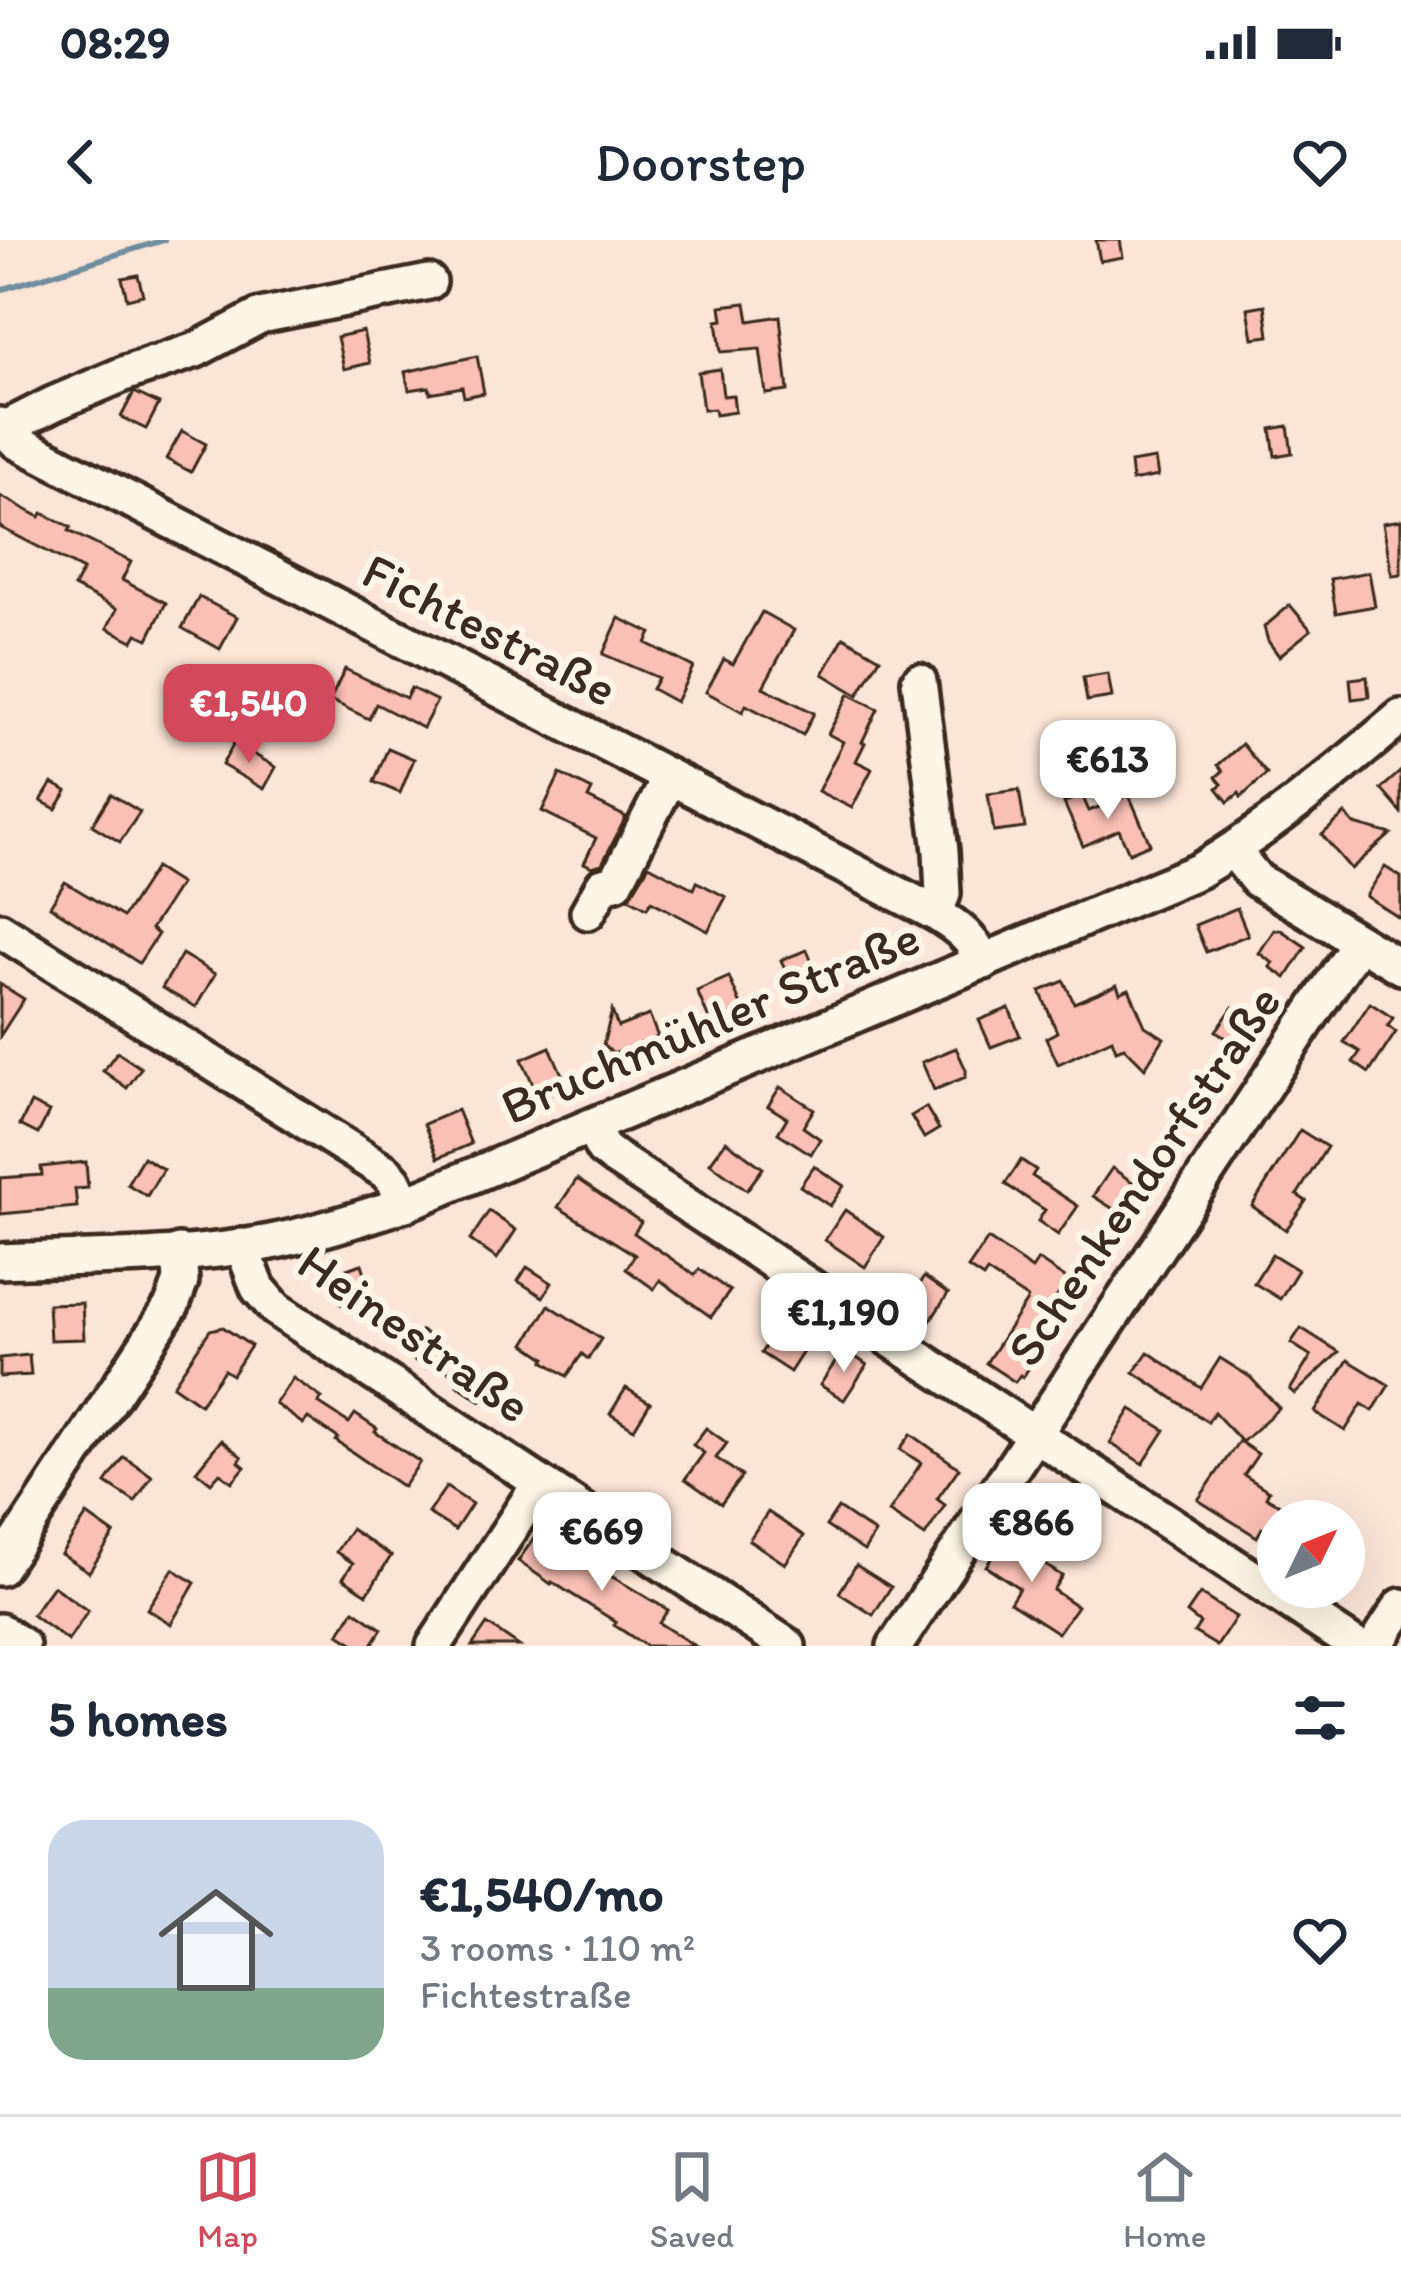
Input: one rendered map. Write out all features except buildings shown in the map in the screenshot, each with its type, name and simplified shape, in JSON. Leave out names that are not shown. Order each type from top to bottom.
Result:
[{"type":"street","points":[[1,429],[126,373],[196,350],[260,316],[429,282]]},
{"type":"street","name":"Fichtestraße","points":[[1,429],[16,442],[935,913],[962,929],[984,962]]},
{"type":"street","points":[[919,681],[941,851],[943,894],[935,913]]},
{"type":"street","name":"Bruchmühler Straße","points":[[0,1261],[242,1246],[325,1230],[405,1204],[1156,890],[1233,850],[1401,717]]},
{"type":"street","points":[[588,913],[603,885],[616,882],[669,779]]},
{"type":"street","points":[[1233,850],[1257,880],[1401,968]]},
{"type":"street","points":[[0,930],[386,1172],[405,1204]]},
{"type":"street","name":"Schenkendorfstraße","points":[[895,1646],[1359,942]]},
{"type":"street","points":[[592,1127],[603,1149],[615,1158],[1356,1646]]},
{"type":"street","name":"Heinestraße","points":[[242,1246],[258,1288],[276,1309],[788,1646]]},
{"type":"street","points":[[0,1568],[172,1305],[181,1281],[179,1252]]},
{"type":"street","points":[[434,1646],[540,1483]]},
{"type":"street","points":[[1375,1646],[1401,1606]]},
{"type":"street","points":[[0,1631],[22,1646]]},
{"type":"waterway","points":[[0,290],[164,240]]}]
